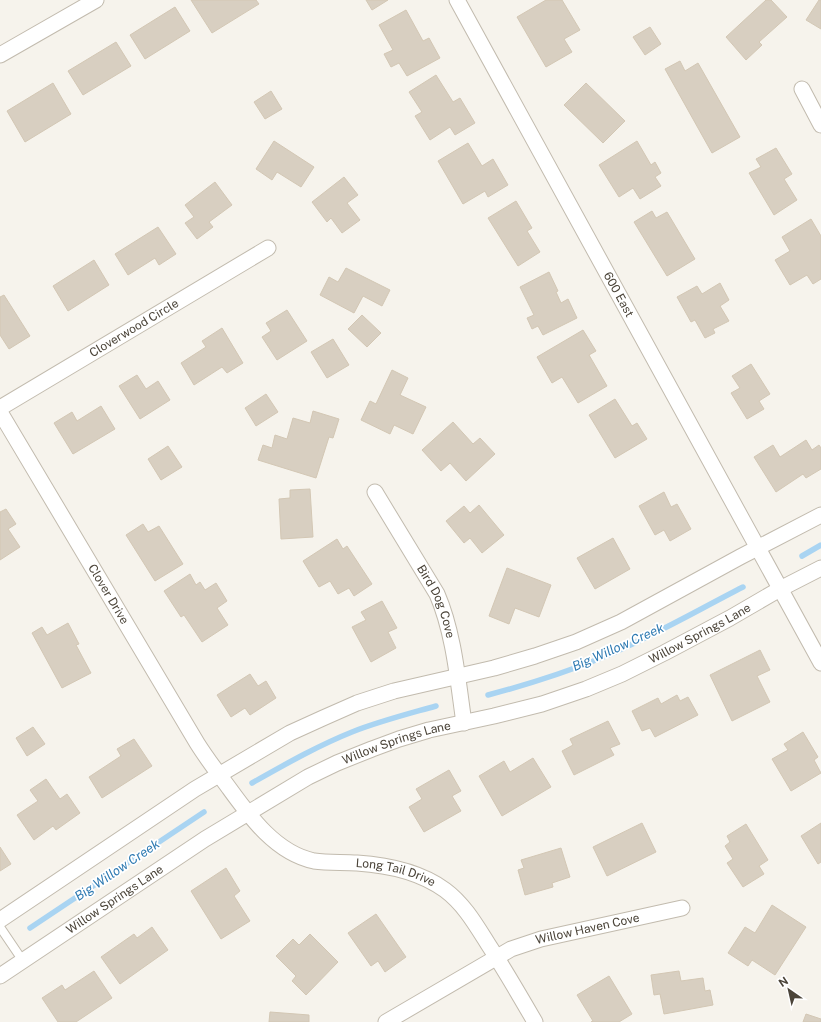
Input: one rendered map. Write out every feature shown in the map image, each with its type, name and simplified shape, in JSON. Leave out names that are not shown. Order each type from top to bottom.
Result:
[{"type":"street","points":[[0,55],[96,0]]},
{"type":"street","name":"600 East","points":[[457,0],[821,663]]},
{"type":"street","points":[[802,89],[821,124]]},
{"type":"street","name":"Cloverwood Circle","points":[[0,408],[268,248]]},
{"type":"street","name":"Clover Drive","points":[[0,412],[198,743],[219,775]]},
{"type":"street","name":"Bird Dog Cove","points":[[375,492],[437,594],[445,615],[453,650],[464,723]]},
{"type":"street","points":[[0,920],[171,805],[290,733],[357,703],[401,690],[494,668],[576,642],[621,622],[821,515]]},
{"type":"street","name":"Willow Springs Lane","points":[[0,976],[204,839],[308,777],[337,763],[372,749],[429,730],[542,704],[586,689],[622,674],[664,653],[821,568]]},
{"type":"street","name":"Long Tail Drive","points":[[219,775],[247,813],[266,833],[280,845],[296,854],[313,860],[334,863],[380,865],[405,870],[427,879],[446,891],[462,906],[476,924],[535,1022]]},
{"type":"street","name":"Willow Haven Cove","points":[[386,1022],[511,949],[541,939],[682,908]]},
{"type":"lane","points":[[0,926],[23,961]]},
{"type":"building","points":[[191,0],[256,0],[259,4],[212,33]]},
{"type":"building","points":[[366,0],[388,0],[372,10]]},
{"type":"building","points":[[546,0],[562,0],[580,30],[564,39],[572,52],[546,67],[517,17]]},
{"type":"building","points":[[766,0],[771,0],[787,17],[759,42],[762,45],[746,60],[726,37]]},
{"type":"building","points":[[819,0],[821,0],[821,29],[806,20]]},
{"type":"building","points":[[175,7],[190,31],[145,59],[130,35]]},
{"type":"building","points":[[406,10],[423,41],[429,38],[440,58],[407,76],[399,63],[391,67],[384,54],[393,50],[379,25]]},
{"type":"building","points":[[650,27],[661,44],[645,55],[633,37]]},
{"type":"building","points":[[116,42],[131,66],[83,95],[68,71]]},
{"type":"building","points":[[680,61],[685,71],[698,63],[740,137],[712,153],[665,69]]},
{"type":"building","points":[[436,75],[453,102],[460,98],[475,123],[455,135],[450,127],[430,140],[415,116],[422,112],[409,92]]},
{"type":"building","points":[[53,83],[71,114],[25,142],[7,111]]},
{"type":"building","points":[[586,83],[625,121],[603,143],[564,105]]},
{"type":"building","points":[[271,91],[282,109],[265,119],[254,102]]},
{"type":"building","points":[[274,141],[314,167],[301,187],[277,172],[272,180],[256,169]]},
{"type":"building","points":[[637,141],[651,165],[655,162],[661,173],[655,177],[661,186],[640,199],[633,188],[619,197],[599,165]]},
{"type":"building","points":[[468,143],[482,166],[493,159],[508,185],[488,197],[485,191],[463,204],[438,161]]},
{"type":"building","points":[[776,148],[792,174],[784,179],[797,200],[774,215],[749,173],[761,167],[756,159]]},
{"type":"building","points":[[344,177],[358,195],[347,203],[360,220],[342,233],[331,218],[327,222],[312,202]]},
{"type":"building","points":[[215,182],[232,205],[209,222],[213,227],[197,239],[185,223],[194,217],[185,205]]},
{"type":"building","points":[[516,201],[532,228],[527,231],[540,252],[518,266],[488,218]]},
{"type":"building","points":[[652,211],[656,218],[667,212],[695,259],[667,276],[634,222]]},
{"type":"building","points":[[811,219],[821,236],[821,279],[813,284],[807,275],[790,285],[775,260],[790,251],[782,237]]},
{"type":"building","points":[[158,227],[176,254],[159,265],[155,258],[128,275],[115,254]]},
{"type":"building","points":[[94,260],[109,285],[68,311],[53,286]]},
{"type":"building","points":[[346,268],[390,290],[382,306],[363,296],[354,313],[320,295],[329,277],[338,282]]},
{"type":"building","points":[[549,272],[558,291],[556,292],[561,303],[568,299],[577,318],[543,335],[538,326],[532,329],[527,318],[534,315],[520,287]]},
{"type":"building","points":[[720,283],[729,300],[720,306],[729,321],[713,329],[715,333],[705,338],[695,320],[691,322],[677,297],[697,286],[702,294]]},
{"type":"building","points":[[4,295],[30,336],[9,349],[0,335],[0,297]]},
{"type":"building","points":[[287,310],[307,341],[277,360],[262,337],[271,331],[266,323]]},
{"type":"building","points":[[362,315],[381,333],[367,347],[348,329]]},
{"type":"building","points":[[222,328],[243,363],[227,373],[222,367],[194,385],[181,363],[206,347],[202,341]]},
{"type":"building","points":[[583,330],[596,351],[589,355],[607,386],[578,403],[562,377],[552,383],[537,357]]},
{"type":"building","points":[[333,339],[349,365],[327,378],[311,352]]},
{"type":"building","points":[[751,364],[770,394],[759,401],[764,409],[747,419],[731,393],[740,388],[732,376]]},
{"type":"building","points":[[392,370],[408,378],[400,395],[426,407],[413,434],[394,425],[390,434],[361,420],[370,401],[376,404]]},
{"type":"building","points":[[137,375],[146,389],[158,381],[170,400],[140,419],[119,386]]},
{"type":"building","points":[[266,394],[278,412],[256,426],[245,408]]},
{"type":"building","points":[[615,399],[632,426],[637,423],[647,439],[615,458],[589,415]]},
{"type":"building","points":[[101,406],[115,429],[73,454],[54,423],[72,412],[77,421]]},
{"type":"building","points":[[313,411],[339,419],[333,438],[329,437],[316,478],[258,460],[263,445],[272,448],[275,435],[287,439],[293,418],[310,423]]},
{"type":"building","points":[[453,422],[473,444],[480,438],[495,454],[466,481],[450,463],[441,471],[422,450]]},
{"type":"building","points":[[806,440],[812,450],[819,445],[821,448],[821,469],[806,478],[803,474],[776,492],[754,457],[773,445],[780,457]]},
{"type":"building","points":[[168,446],[182,467],[161,480],[148,459]]},
{"type":"building","points":[[310,489],[313,537],[281,539],[279,499],[290,498],[290,490]]},
{"type":"building","points":[[664,492],[671,507],[677,504],[691,529],[670,541],[664,530],[655,535],[639,506]]},
{"type":"building","points":[[479,505],[504,535],[482,553],[470,538],[464,543],[446,521],[464,506],[470,513]]},
{"type":"building","points":[[6,509],[16,524],[8,529],[20,547],[0,560],[0,512]]},
{"type":"building","points":[[143,524],[148,532],[159,526],[183,564],[155,581],[126,535]]},
{"type":"building","points":[[613,538],[630,569],[595,589],[577,558]]},
{"type":"building","points":[[337,539],[343,549],[347,546],[372,584],[354,596],[349,588],[338,594],[330,581],[319,587],[303,561]]},
{"type":"building","points":[[507,568],[551,585],[539,617],[515,608],[509,624],[489,616]]},
{"type":"building","points":[[190,574],[196,585],[200,582],[205,590],[216,583],[227,601],[217,608],[228,625],[202,642],[184,615],[181,617],[164,591]]},
{"type":"building","points":[[382,601],[397,628],[388,632],[396,648],[371,662],[352,627],[366,620],[361,612]]},
{"type":"building","points":[[68,623],[79,644],[76,645],[91,673],[62,688],[32,633],[42,627],[47,635]]},
{"type":"building","points":[[760,650],[770,670],[757,676],[770,702],[732,721],[710,675]]},
{"type":"building","points":[[250,674],[258,686],[266,681],[276,698],[250,715],[245,708],[231,717],[217,695]]},
{"type":"building","points":[[677,695],[680,701],[688,697],[698,715],[655,737],[650,728],[642,731],[632,711],[658,698],[661,704]]},
{"type":"building","points":[[608,721],[620,744],[610,748],[614,755],[574,775],[562,751],[573,745],[570,739]]},
{"type":"building","points":[[33,727],[45,744],[27,756],[16,738]]},
{"type":"building","points":[[803,732],[818,757],[814,760],[821,773],[791,791],[772,759],[788,750],[784,744]]},
{"type":"building","points":[[134,739],[152,766],[102,798],[89,777],[121,756],[117,749]]},
{"type":"building","points":[[533,758],[551,787],[502,816],[479,776],[504,761],[510,772]]},
{"type":"building","points":[[449,770],[461,791],[452,796],[461,811],[424,832],[409,807],[422,799],[416,789]]},
{"type":"building","points":[[46,779],[60,799],[67,794],[80,813],[56,830],[53,826],[34,840],[17,815],[38,801],[30,790]]},
{"type":"building","points":[[642,823],[656,852],[607,876],[593,847]]},
{"type":"building","points":[[821,823],[821,862],[818,864],[801,836]]},
{"type":"building","points":[[746,824],[768,860],[759,866],[764,874],[743,887],[727,863],[733,859],[725,846],[730,842],[727,836]]},
{"type":"building","points":[[0,847],[11,864],[0,871]]},
{"type":"building","points":[[561,848],[570,877],[552,883],[553,887],[525,895],[518,870],[524,868],[521,860]]},
{"type":"building","points":[[226,868],[240,891],[234,896],[250,921],[221,939],[191,891]]},
{"type":"building","points":[[772,905],[806,927],[775,975],[752,960],[748,966],[728,953],[745,927],[755,933]]},
{"type":"building","points":[[376,914],[406,957],[385,972],[378,961],[371,966],[348,933]]},
{"type":"building","points":[[152,927],[168,950],[120,984],[101,957],[134,934],[137,938]]},
{"type":"building","points":[[310,934],[338,962],[306,995],[292,981],[296,976],[276,956],[293,939],[299,945]]},
{"type":"building","points":[[94,971],[112,998],[76,1022],[58,1022],[42,998],[62,985],[65,990]]},
{"type":"building","points":[[679,971],[681,981],[703,978],[705,991],[710,990],[713,1005],[664,1014],[660,994],[654,995],[651,975]]},
{"type":"building","points":[[609,976],[632,1014],[619,1022],[591,1022],[593,1021],[577,995]]},
{"type":"building","points":[[270,1012],[309,1015],[309,1022],[269,1022]]},
{"type":"building","points":[[806,1014],[821,1019],[821,1022],[803,1022]]},
{"type":"waterway","name":"Big Willow Creek","points":[[802,556],[821,545]]},
{"type":"waterway","name":"Big Willow Creek","points":[[488,695],[573,669],[601,658],[655,633],[743,587]]},
{"type":"waterway","name":"Big Willow Creek","points":[[252,783],[339,737],[384,721],[436,706]]},
{"type":"waterway","name":"Big Willow Creek","points":[[30,928],[204,812]]}]
